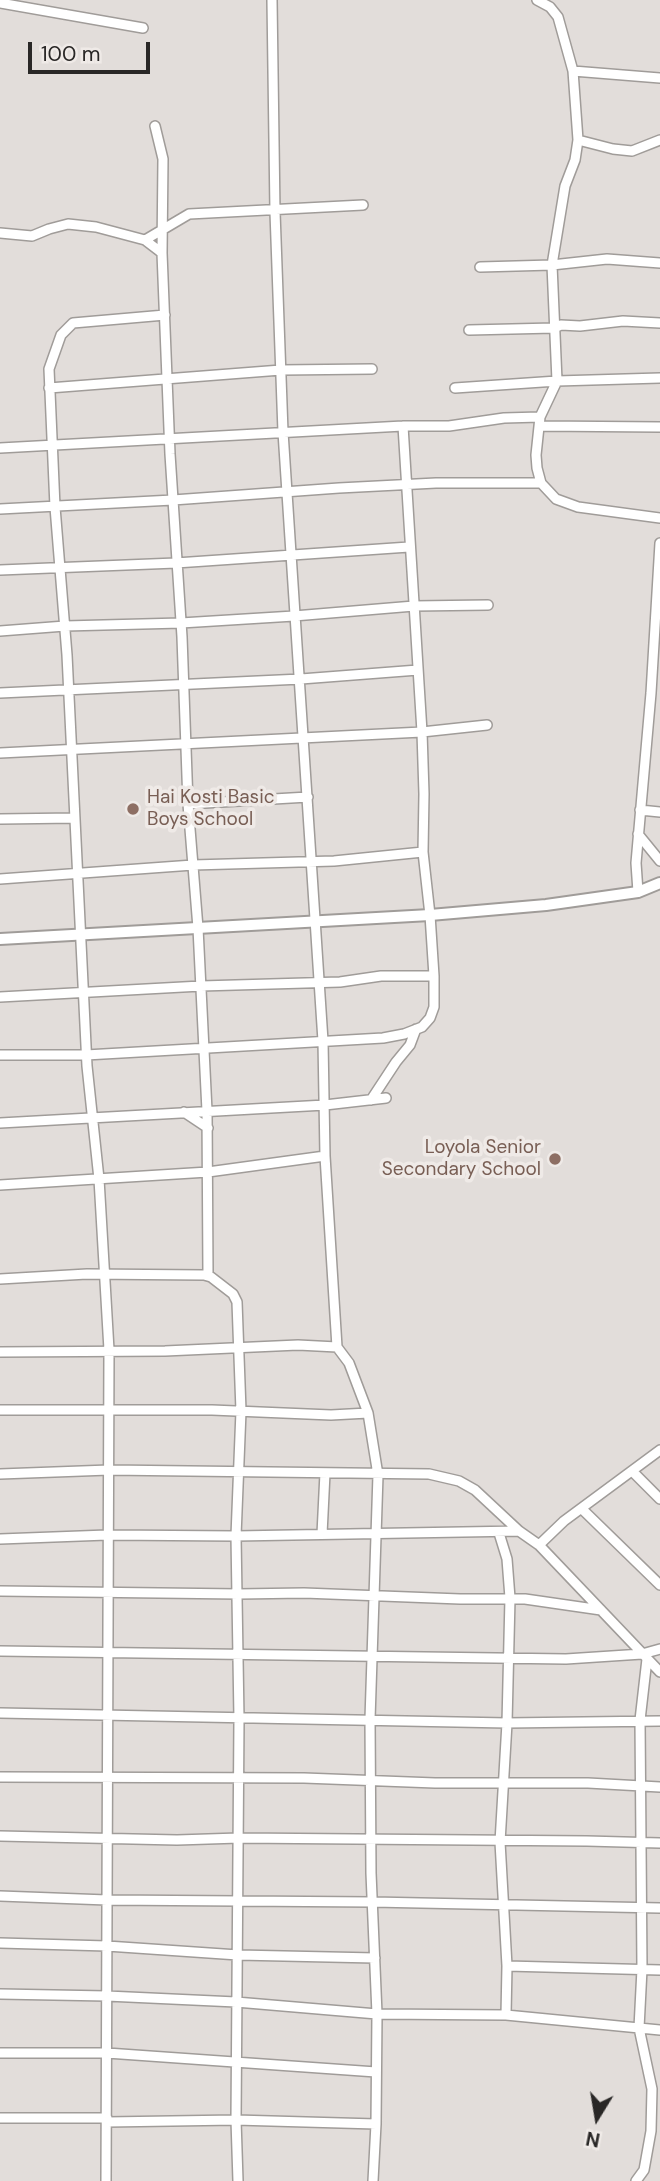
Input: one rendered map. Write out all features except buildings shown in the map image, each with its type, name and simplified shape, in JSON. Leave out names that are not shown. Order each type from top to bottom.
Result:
[{"type":"main road","points":[[0,939],[430,915],[546,905],[638,892],[660,883]]},
{"type":"street","points":[[272,0],[275,212],[283,432],[323,1041],[324,1156],[337,1347],[349,1363],[368,1413],[379,1475],[370,1719],[377,2014],[373,2181]]},
{"type":"street","points":[[537,0],[550,7],[558,17],[573,71],[578,140],[575,160],[565,186],[552,265],[557,381],[539,422],[536,455],[541,483],[556,499],[578,507],[660,518]]},
{"type":"street","points":[[0,3],[143,28]]},
{"type":"street","points":[[573,71],[660,78]]},
{"type":"street","points":[[155,127],[163,159],[162,253],[167,378],[188,804],[198,928],[208,1128],[208,1275]]},
{"type":"street","points":[[578,140],[632,151],[660,141]]},
{"type":"street","points":[[145,240],[189,215],[363,205]]},
{"type":"street","points":[[0,233],[32,236],[68,224],[96,227],[145,240],[162,253]]},
{"type":"street","points":[[480,267],[552,265],[607,259],[660,262]]},
{"type":"street","points":[[106,2181],[109,1350],[99,1179],[86,1055],[65,626],[55,507],[49,369],[61,335],[73,323],[165,315]]},
{"type":"street","points":[[470,330],[554,328],[561,325],[580,326],[623,321],[660,323]]},
{"type":"street","points":[[49,388],[281,370],[372,369]]},
{"type":"street","points":[[455,388],[660,378]]},
{"type":"street","points":[[0,449],[283,432],[449,426],[504,418],[660,427]]},
{"type":"street","points":[[0,1055],[86,1055],[383,1038],[422,1027],[430,1018],[434,1007],[434,976],[423,852],[422,732],[403,426]]},
{"type":"street","points":[[0,509],[405,486],[541,483]]},
{"type":"street","points":[[638,892],[635,863],[652,694],[660,543]]},
{"type":"street","points":[[0,570],[176,563],[409,547]]},
{"type":"street","points":[[0,631],[65,626],[181,623],[414,606],[488,605]]},
{"type":"street","points":[[0,693],[301,679],[418,670]]},
{"type":"street","points":[[0,753],[422,732],[487,725]]},
{"type":"street","points":[[188,804],[308,797]]},
{"type":"street","points":[[640,810],[660,812]]},
{"type":"street","points":[[0,819],[75,818]]},
{"type":"street","points":[[638,834],[660,860]]},
{"type":"street","points":[[0,879],[192,865],[311,862],[423,852]]},
{"type":"street","points":[[0,997],[318,982],[381,976],[434,976]]},
{"type":"street","points":[[371,1100],[396,1062],[411,1045],[416,1029]]},
{"type":"street","points":[[0,1123],[325,1105],[386,1098]]},
{"type":"street","points":[[184,1112],[208,1128]]},
{"type":"street","points":[[0,1185],[208,1172],[324,1156]]},
{"type":"street","points":[[0,1279],[208,1275],[235,1298],[241,1411],[236,1536],[239,1594],[239,1901],[236,2002],[238,2181]]},
{"type":"street","points":[[0,1352],[165,1351],[298,1345],[337,1347]]},
{"type":"street","points":[[0,1410],[241,1411],[287,1415],[368,1413]]},
{"type":"street","points":[[539,1545],[564,1521],[660,1450]]},
{"type":"street","points":[[0,1474],[109,1470],[238,1471],[429,1474],[459,1481],[475,1490],[519,1531],[539,1545],[660,1672]]},
{"type":"street","points":[[632,1471],[660,1499]]},
{"type":"street","points":[[322,1534],[325,1473]]},
{"type":"street","points":[[582,1509],[660,1585]]},
{"type":"street","points":[[0,1539],[107,1535],[236,1536],[519,1531]]},
{"type":"street","points":[[499,1533],[507,1559],[510,1598],[507,1723],[500,1842],[507,1966],[506,2015]]},
{"type":"street","points":[[0,1534],[0,1547]]},
{"type":"street","points":[[0,1591],[374,1594],[460,1599],[510,1598],[601,1610]]},
{"type":"street","points":[[0,1651],[566,1659],[644,1657],[660,1649]]},
{"type":"street","points":[[636,2181],[644,2170],[649,2144],[652,2089],[639,2028],[642,1969],[639,1786],[644,1657]]},
{"type":"street","points":[[0,1713],[507,1723],[660,1721]]},
{"type":"street","points":[[0,1777],[239,1777],[660,1787]]},
{"type":"street","points":[[0,1836],[660,1843]]},
{"type":"street","points":[[0,1896],[660,1908]]},
{"type":"street","points":[[0,1943],[107,1946],[238,1955],[374,1958]]},
{"type":"street","points":[[507,1966],[660,1970]]},
{"type":"street","points":[[0,1994],[236,2002],[377,2014],[506,2015],[660,2030]]},
{"type":"street","points":[[0,2053],[107,2053],[376,2073]]},
{"type":"street","points":[[0,2118],[376,2124]]},
{"type":"place","name":"Hai Kosti Basic Boys School","points":[[133,809]]},
{"type":"place","name":"Loyola Senior Secondary School","points":[[555,1159]]}]
